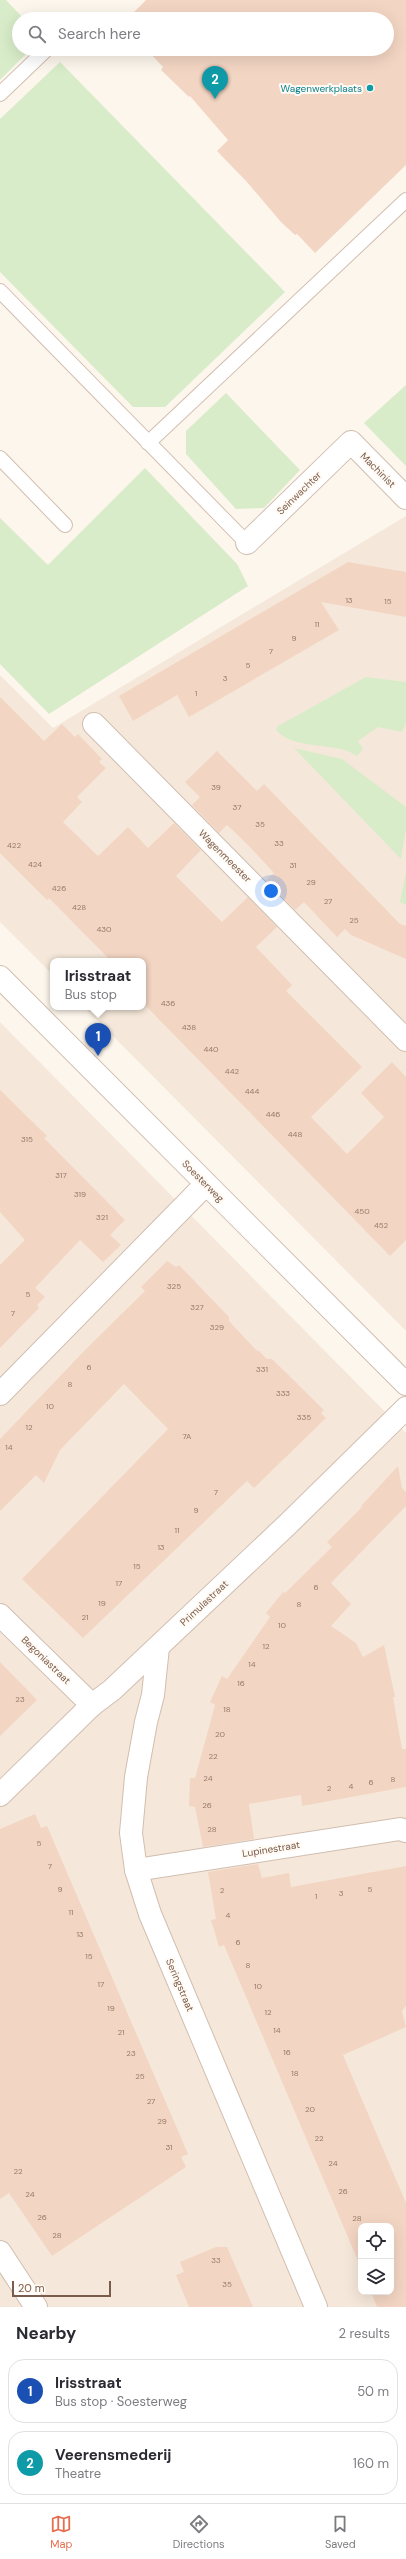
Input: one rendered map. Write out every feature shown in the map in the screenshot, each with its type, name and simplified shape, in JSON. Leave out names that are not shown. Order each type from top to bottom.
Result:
[{"type":"street","name":"Machinist","points":[[351,442],[406,498]]},
{"type":"street","name":"Seinwachter","points":[[247,543],[351,442]]},
{"type":"street","name":"Wagenmeester","points":[[94,724],[406,1040]]},
{"type":"street","name":"Soesterweg","points":[[0,977],[406,1384]]},
{"type":"street","points":[[0,1394],[206,1184]]},
{"type":"street","name":"Primulastraat","points":[[0,1795],[92,1705],[112,1690],[158,1647],[406,1408]]},
{"type":"street","name":"Begoniastraat","points":[[0,1615],[92,1705]]},
{"type":"street","name":"Seringstraat","points":[[158,1647],[153,1695],[146,1722],[133,1812],[131,1833],[136,1870],[150,1914],[316,2307]]},
{"type":"street","name":"Lupinestraat","points":[[136,1870],[400,1829],[406,1831]]},
{"type":"street","points":[[0,2252],[32,2305]]},
{"type":"lane","points":[[0,94],[40,56]]},
{"type":"lane","points":[[148,443],[406,200]]},
{"type":"lane","points":[[0,291],[247,543]]},
{"type":"lane","points":[[0,458],[65,525]]},
{"type":"shaded area","points":[[406,516],[406,1331],[87,1010],[146,1010],[146,958],[50,958],[50,972],[0,922],[0,675],[53,728]]},
{"type":"shaded area","points":[[0,1022],[406,1433],[406,2307],[0,2307]]},
{"type":"green space","points":[[0,0],[6,0],[17,12],[12,12],[12,56],[24,56],[0,80]]},
{"type":"green space","points":[[60,62],[285,292],[165,407],[133,407],[0,272],[0,119]]},
{"type":"green space","points":[[406,385],[406,466],[364,423]]},
{"type":"green space","points":[[226,393],[300,470],[264,508],[236,509],[186,454],[186,431]]},
{"type":"green space","points":[[145,468],[237,564],[248,586],[49,714],[0,664],[0,518],[48,565]]},
{"type":"green space","points":[[366,677],[406,682],[406,723],[402,732],[378,727],[358,741],[363,749],[357,756],[348,751],[293,741],[284,737],[276,730],[278,726]]},
{"type":"green space","points":[[294,748],[342,759],[406,807],[406,828],[401,859]]},
{"type":"green space","points":[[406,872],[406,905],[400,902]]},
{"type":"building","points":[[146,0],[406,0],[406,165],[315,253],[297,234],[295,235],[281,222],[246,181],[217,151],[228,140],[190,96],[189,97],[161,70],[163,67],[153,56],[394,56],[394,12],[134,12]]},
{"type":"building","points":[[348,562],[406,572],[406,617],[321,602],[339,630],[189,717],[177,695],[133,721],[119,696]]},
{"type":"building","points":[[0,697],[44,741],[62,724],[75,737],[78,734],[102,759],[99,762],[106,768],[77,797],[82,802],[63,822],[98,856],[128,827],[148,848],[174,823],[201,850],[176,876],[222,922],[248,897],[277,927],[256,947],[292,985],[286,991],[362,1067],[311,1117],[347,1154],[384,1117],[361,1093],[392,1062],[406,1077],[406,1240],[390,1256],[146,1006],[146,958],[108,958],[49,898],[47,900],[0,853]]},
{"type":"building","points":[[217,751],[257,791],[264,784],[400,924],[406,926],[406,959],[351,935],[345,929],[337,937],[304,902],[295,910],[266,880],[274,873],[246,843],[227,825],[219,833],[192,805],[200,797],[185,782]]},
{"type":"building","points":[[0,1090],[47,1136],[44,1138],[125,1220],[110,1235],[121,1245],[103,1262],[80,1240],[35,1288],[45,1297],[37,1305],[39,1308],[0,1348],[0,1265],[25,1240],[0,1212]]},
{"type":"building","points":[[167,1261],[176,1267],[179,1265],[229,1317],[229,1321],[257,1351],[258,1350],[267,1359],[272,1359],[324,1410],[321,1413],[326,1418],[254,1488],[247,1481],[83,1638],[22,1579],[168,1429],[124,1384],[60,1450],[44,1483],[36,1475],[0,1511],[0,1439],[87,1348],[145,1291],[141,1287]]},
{"type":"building","points":[[398,1466],[402,1488],[406,1492],[406,1506],[331,1583],[351,1604],[331,1626],[356,1643],[363,1657],[384,1645],[395,1697],[393,1697],[402,1749],[406,1749],[406,1787],[302,1806],[301,1795],[249,1804],[254,1839],[203,1847],[195,1807],[189,1806],[190,1778],[195,1778],[215,1705],[210,1702],[222,1676],[227,1679],[270,1617],[266,1613],[283,1592],[285,1593],[332,1547],[327,1542],[362,1507],[361,1506]]},
{"type":"building","points":[[0,1662],[37,1700],[0,1736]]},
{"type":"building","points":[[35,1814],[41,1828],[47,1826],[188,2154],[181,2157],[186,2167],[52,2256],[9,2193],[0,2199],[0,1829]]},
{"type":"building","points":[[258,1864],[262,1878],[289,1873],[291,1887],[406,1866],[406,2006],[402,2011],[406,2027],[343,2055],[406,2203],[406,2307],[377,2307],[372,2295],[394,2295],[394,2223],[358,2223],[358,2261],[224,1945],[219,1947],[211,1920],[216,1919],[208,1872]]},
{"type":"building","points":[[216,2247],[227,2247],[253,2307],[189,2307],[176,2275],[184,2272],[180,2262]]},
{"type":"place","name":"Wagenwerkplaats","points":[[370,88]]},
{"type":"place","name":"Veerensmederij","points":[[215,99]]},
{"type":"place","name":"Irisstraat","points":[[98,1056]]}]
